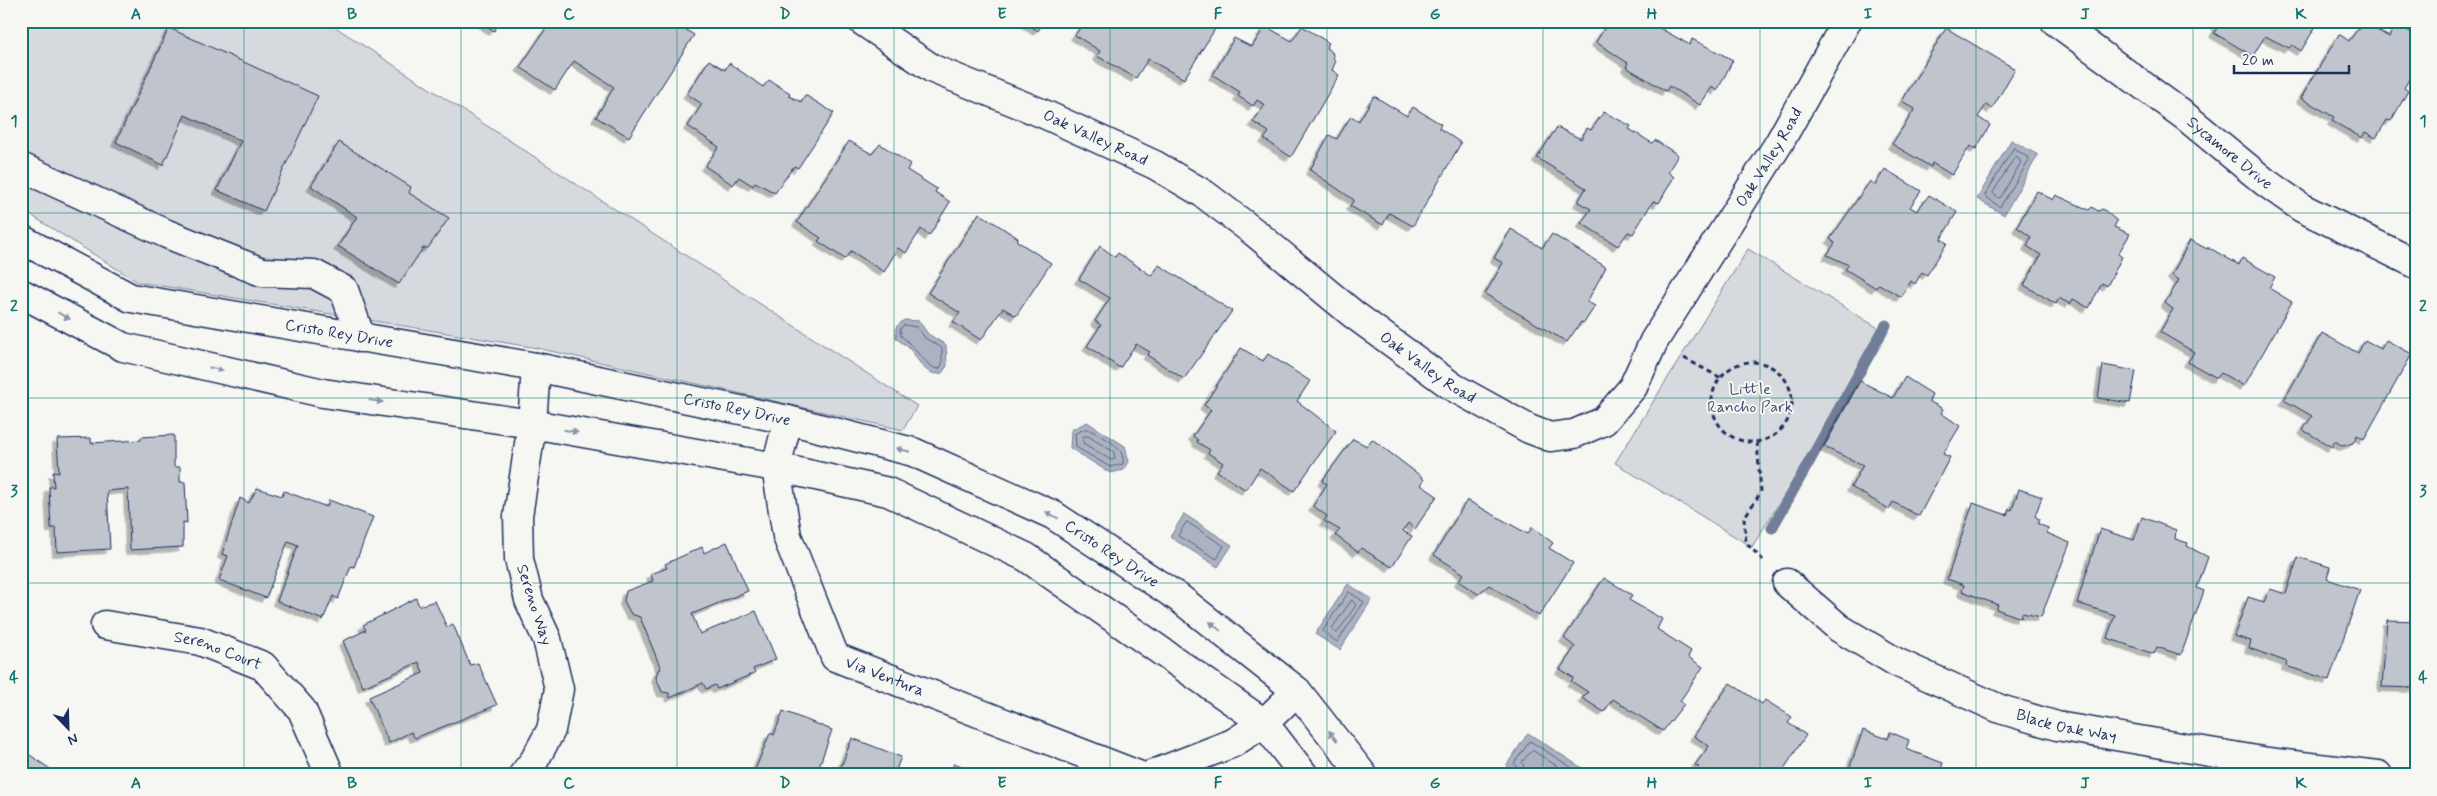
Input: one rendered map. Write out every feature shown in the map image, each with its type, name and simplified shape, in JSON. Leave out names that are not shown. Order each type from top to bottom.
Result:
[{"type":"street","name":"Oak Valley Road","points":[[862,21],[933,69],[1052,118],[1155,165],[1204,194],[1254,232],[1353,314],[1453,387],[1529,430],[1550,437],[1574,434],[1604,421],[1633,387],[1654,341],[1779,143],[1847,21]]},
{"type":"street","name":"Sycamore Drive","points":[[2055,21],[2186,117],[2265,182],[2302,208],[2416,264]]},
{"type":"street","points":[[21,167],[167,234],[262,272],[314,274],[344,290],[361,338]]},
{"type":"street","name":"Cristo Rey Drive","points":[[21,238],[132,298],[536,367],[788,420],[913,452],[1053,515],[1179,598],[1297,691],[1363,775]]},
{"type":"street","points":[[21,293],[123,347],[323,394],[532,424],[776,467],[888,492],[1026,557],[1264,723],[1304,775]]},
{"type":"street","name":"Sereno Way","points":[[523,775],[534,761],[552,730],[559,690],[547,639],[529,600],[519,559],[518,516],[532,424],[536,367]]},
{"type":"street","name":"Via Ventura","points":[[788,420],[776,467],[787,536],[835,658],[1138,775]]},
{"type":"street","name":"Black Oak Way","points":[[1787,582],[1839,628],[1896,662],[2000,709],[2057,726],[2268,762],[2378,775]]},
{"type":"street","name":"Sereno Court","points":[[104,625],[200,640],[263,666],[302,710],[330,775]]},
{"type":"street","points":[[1151,775],[1232,743],[1264,723],[1297,691]]},
{"type":"path","points":[[1654,341],[1721,378]]},
{"type":"path","points":[[1750,362],[1776,369],[1786,379],[1791,392],[1792,406],[1789,419],[1775,434],[1757,442],[1734,438],[1717,422],[1712,399],[1721,378],[1736,365],[1750,362]]},
{"type":"path","points":[[1757,442],[1761,492],[1744,518],[1746,543],[1787,582]]},
{"type":"green space","points":[[21,21],[326,21],[917,406],[903,430],[537,348],[138,282],[21,209]]},
{"type":"green space","name":"Little Rancho Park","points":[[1748,249],[1885,332],[1752,547],[1615,463]]},
{"type":"water","points":[[2011,140],[2038,155],[2004,215],[1977,199]]},
{"type":"water","points":[[904,320],[919,321],[928,334],[946,345],[947,366],[942,373],[936,374],[926,370],[909,348],[896,338],[896,327]]},
{"type":"water","points":[[1087,422],[1125,446],[1129,462],[1124,470],[1110,473],[1070,448],[1071,430]]},
{"type":"water","points":[[1184,514],[1232,545],[1218,567],[1170,537]]},
{"type":"water","points":[[1348,584],[1372,599],[1340,650],[1315,634]]},
{"type":"water","points":[[1528,733],[1585,770],[1582,775],[1519,775],[1506,766]]},
{"type":"building","points":[[480,21],[500,21],[494,31]]},
{"type":"building","points":[[551,21],[672,21],[694,35],[629,137],[596,117],[614,87],[574,61],[555,90],[520,67]]},
{"type":"building","points":[[1023,21],[1044,21],[1038,31]]},
{"type":"building","points":[[1085,21],[1220,21],[1184,79],[1148,59],[1136,78],[1097,56],[1100,51],[1075,35]]},
{"type":"building","points":[[1609,21],[1658,21],[1656,26],[1690,45],[1692,39],[1733,60],[1717,91],[1712,87],[1700,105],[1669,86],[1666,91],[1626,67],[1628,63],[1596,42]]},
{"type":"building","points":[[2210,21],[2319,21],[2301,51],[2292,45],[2289,48],[2265,36],[2253,56],[2214,33],[2218,26]]},
{"type":"building","points":[[2363,22],[2389,37],[2397,24],[2412,33],[2416,27],[2416,76],[2412,74],[2404,88],[2408,91],[2391,121],[2387,120],[2376,138],[2365,132],[2362,138],[2332,121],[2334,117],[2301,98],[2339,34],[2349,41]]},
{"type":"building","points":[[1265,26],[1292,41],[1302,26],[1329,43],[1326,48],[1332,52],[1335,63],[1332,70],[1339,75],[1291,157],[1264,139],[1269,132],[1253,122],[1265,105],[1257,100],[1253,106],[1238,96],[1240,92],[1213,75],[1234,38],[1252,47]]},
{"type":"building","points":[[169,28],[318,96],[264,211],[217,190],[241,141],[185,115],[163,165],[116,142]]},
{"type":"building","points":[[1946,28],[2015,69],[1992,109],[1986,105],[1978,117],[1990,125],[1976,149],[1970,146],[1952,175],[1932,163],[1931,167],[1892,144],[1915,109],[1902,101]]},
{"type":"building","points":[[709,60],[725,70],[729,63],[763,87],[769,80],[790,93],[789,96],[801,102],[805,95],[834,113],[798,168],[794,166],[775,193],[755,182],[753,186],[739,177],[733,185],[705,166],[719,147],[688,126],[702,104],[687,94]]},
{"type":"building","points":[[1374,96],[1407,116],[1413,107],[1441,124],[1439,128],[1461,143],[1413,226],[1389,213],[1383,225],[1350,206],[1354,200],[1310,170],[1329,135],[1337,139],[1351,116],[1359,121]]},
{"type":"building","points":[[1604,112],[1631,126],[1629,129],[1652,143],[1655,140],[1678,155],[1668,172],[1674,177],[1659,203],[1653,201],[1633,234],[1628,232],[1618,246],[1581,223],[1591,209],[1578,202],[1586,188],[1537,158],[1557,127],[1581,139],[1587,128],[1591,130]]},
{"type":"building","points":[[849,141],[872,154],[880,144],[910,164],[907,170],[937,189],[935,192],[950,202],[929,236],[921,229],[906,253],[898,248],[884,272],[851,251],[845,259],[818,241],[821,238],[797,222]]},
{"type":"building","points":[[339,142],[411,187],[409,193],[449,218],[428,248],[423,248],[399,284],[338,246],[357,217],[311,186]]},
{"type":"building","points":[[1885,169],[1921,191],[1910,207],[1917,211],[1929,195],[1957,212],[1941,239],[1947,243],[1927,275],[1922,272],[1915,284],[1911,281],[1901,297],[1879,284],[1876,288],[1845,269],[1849,265],[1827,255],[1835,243],[1830,239],[1870,181],[1875,185]]},
{"type":"building","points":[[2037,191],[2053,200],[2056,195],[2089,210],[2092,207],[2098,211],[2103,209],[2117,221],[2114,227],[2130,234],[2118,254],[2122,257],[2107,286],[2102,283],[2089,308],[2073,299],[2070,304],[2059,298],[2056,304],[2024,285],[2041,255],[2027,246],[2031,237],[2017,227]]},
{"type":"building","points":[[979,213],[1018,238],[1017,241],[1051,263],[1016,316],[1003,308],[981,340],[953,322],[960,313],[928,293]]},
{"type":"building","points":[[1511,229],[1542,248],[1552,234],[1606,267],[1587,302],[1595,306],[1584,323],[1581,322],[1567,342],[1485,294],[1503,263],[1494,258]]},
{"type":"building","points":[[2190,240],[2207,249],[2208,247],[2239,265],[2242,258],[2275,277],[2269,288],[2292,302],[2244,386],[2221,373],[2217,378],[2188,362],[2194,352],[2160,332],[2173,309],[2165,303],[2179,280],[2172,275]]},
{"type":"building","points":[[1100,246],[1115,257],[1118,253],[1152,276],[1159,265],[1232,311],[1184,379],[1147,355],[1150,352],[1136,344],[1120,368],[1087,346],[1101,325],[1095,321],[1110,298],[1079,279]]},
{"type":"building","points":[[2322,333],[2358,353],[2365,340],[2381,349],[2386,340],[2412,354],[2364,439],[2357,435],[2353,443],[2343,446],[2335,441],[2332,447],[2303,430],[2312,416],[2284,400]]},
{"type":"building","points":[[1241,348],[1263,361],[1268,354],[1310,381],[1297,401],[1336,431],[1294,491],[1260,468],[1246,490],[1217,471],[1223,463],[1208,453],[1210,450],[1197,442],[1198,440],[1193,436],[1211,410],[1204,405]]},
{"type":"building","points":[[2103,365],[2136,371],[2130,403],[2098,398]]},
{"type":"building","points":[[1905,377],[1932,394],[1929,401],[1943,409],[1941,413],[1960,426],[1943,454],[1950,457],[1919,516],[1893,502],[1889,509],[1851,487],[1863,465],[1824,447],[1860,381],[1893,398]]},
{"type":"building","points":[[174,435],[174,467],[180,467],[180,482],[185,482],[187,523],[183,522],[183,547],[130,550],[128,489],[107,491],[110,549],[57,552],[56,528],[51,528],[49,487],[54,487],[53,472],[59,473],[57,439],[91,438],[91,443],[141,440],[141,437]]},
{"type":"building","points":[[1353,439],[1367,446],[1372,439],[1422,477],[1424,480],[1421,485],[1437,496],[1415,529],[1408,523],[1403,531],[1412,536],[1392,567],[1361,548],[1358,552],[1335,535],[1340,530],[1324,521],[1327,516],[1313,506],[1327,484],[1322,481]]},
{"type":"building","points":[[257,488],[282,496],[284,491],[327,507],[329,500],[373,517],[354,567],[351,566],[338,599],[333,596],[323,620],[277,601],[298,545],[288,541],[266,598],[219,580],[228,556],[222,554],[240,498],[249,503]]},
{"type":"building","points":[[2019,489],[2042,497],[2035,516],[2039,519],[2038,524],[2048,528],[2047,533],[2070,543],[2041,617],[2022,613],[2021,618],[1996,609],[1998,605],[1962,591],[1964,585],[1947,579],[1973,503],[2007,515],[2009,509],[2012,510]]},
{"type":"building","points":[[1467,500],[1528,534],[1532,527],[1553,543],[1549,548],[1573,563],[1539,616],[1489,585],[1478,594],[1458,581],[1464,574],[1434,555]]},
{"type":"building","points":[[2142,517],[2176,530],[2175,539],[2188,543],[2187,546],[2208,557],[2197,588],[2204,591],[2181,655],[2157,647],[2154,654],[2107,638],[2115,615],[2077,603],[2100,529],[2134,540]]},
{"type":"building","points":[[727,542],[748,591],[692,614],[700,634],[756,611],[776,659],[753,669],[755,673],[717,689],[715,685],[706,689],[703,683],[670,698],[669,693],[662,692],[656,677],[658,670],[661,669],[640,617],[631,614],[624,601],[626,591],[653,581],[651,574],[667,568],[665,564],[702,547],[704,553]]},
{"type":"building","points":[[2298,557],[2330,567],[2327,579],[2360,590],[2329,680],[2286,666],[2287,662],[2249,648],[2251,641],[2234,636],[2248,597],[2264,602],[2270,589],[2286,594]]},
{"type":"building","points":[[1604,578],[1632,595],[1629,600],[1662,619],[1657,629],[1691,651],[1688,657],[1703,667],[1680,701],[1684,704],[1663,731],[1613,699],[1604,712],[1582,698],[1588,692],[1571,681],[1574,678],[1560,669],[1575,647],[1564,638]]},
{"type":"building","points":[[416,598],[419,606],[435,601],[447,627],[453,624],[470,665],[478,663],[497,705],[415,738],[411,732],[389,743],[369,697],[423,673],[419,662],[363,687],[343,641],[366,630],[363,625]]},
{"type":"building","points":[[2387,620],[2416,621],[2416,688],[2382,687]]},
{"type":"building","points":[[1730,683],[1762,704],[1765,700],[1792,717],[1788,723],[1806,735],[1780,775],[1692,774],[1699,767],[1695,765],[1709,746],[1694,736]]},
{"type":"building","points":[[783,711],[832,730],[816,775],[758,775],[759,772],[755,770],[770,733],[774,735]]},
{"type":"building","points":[[1863,730],[1888,739],[1890,732],[1909,740],[1906,749],[1943,763],[1939,775],[1847,775]]},
{"type":"building","points":[[852,738],[901,757],[894,775],[838,775]]},
{"type":"building","points":[[21,749],[59,775],[21,775]]},
{"type":"building","points":[[954,763],[976,772],[983,775],[950,775]]},
{"type":"waterway","points":[[1772,528],[1886,325]]}]
